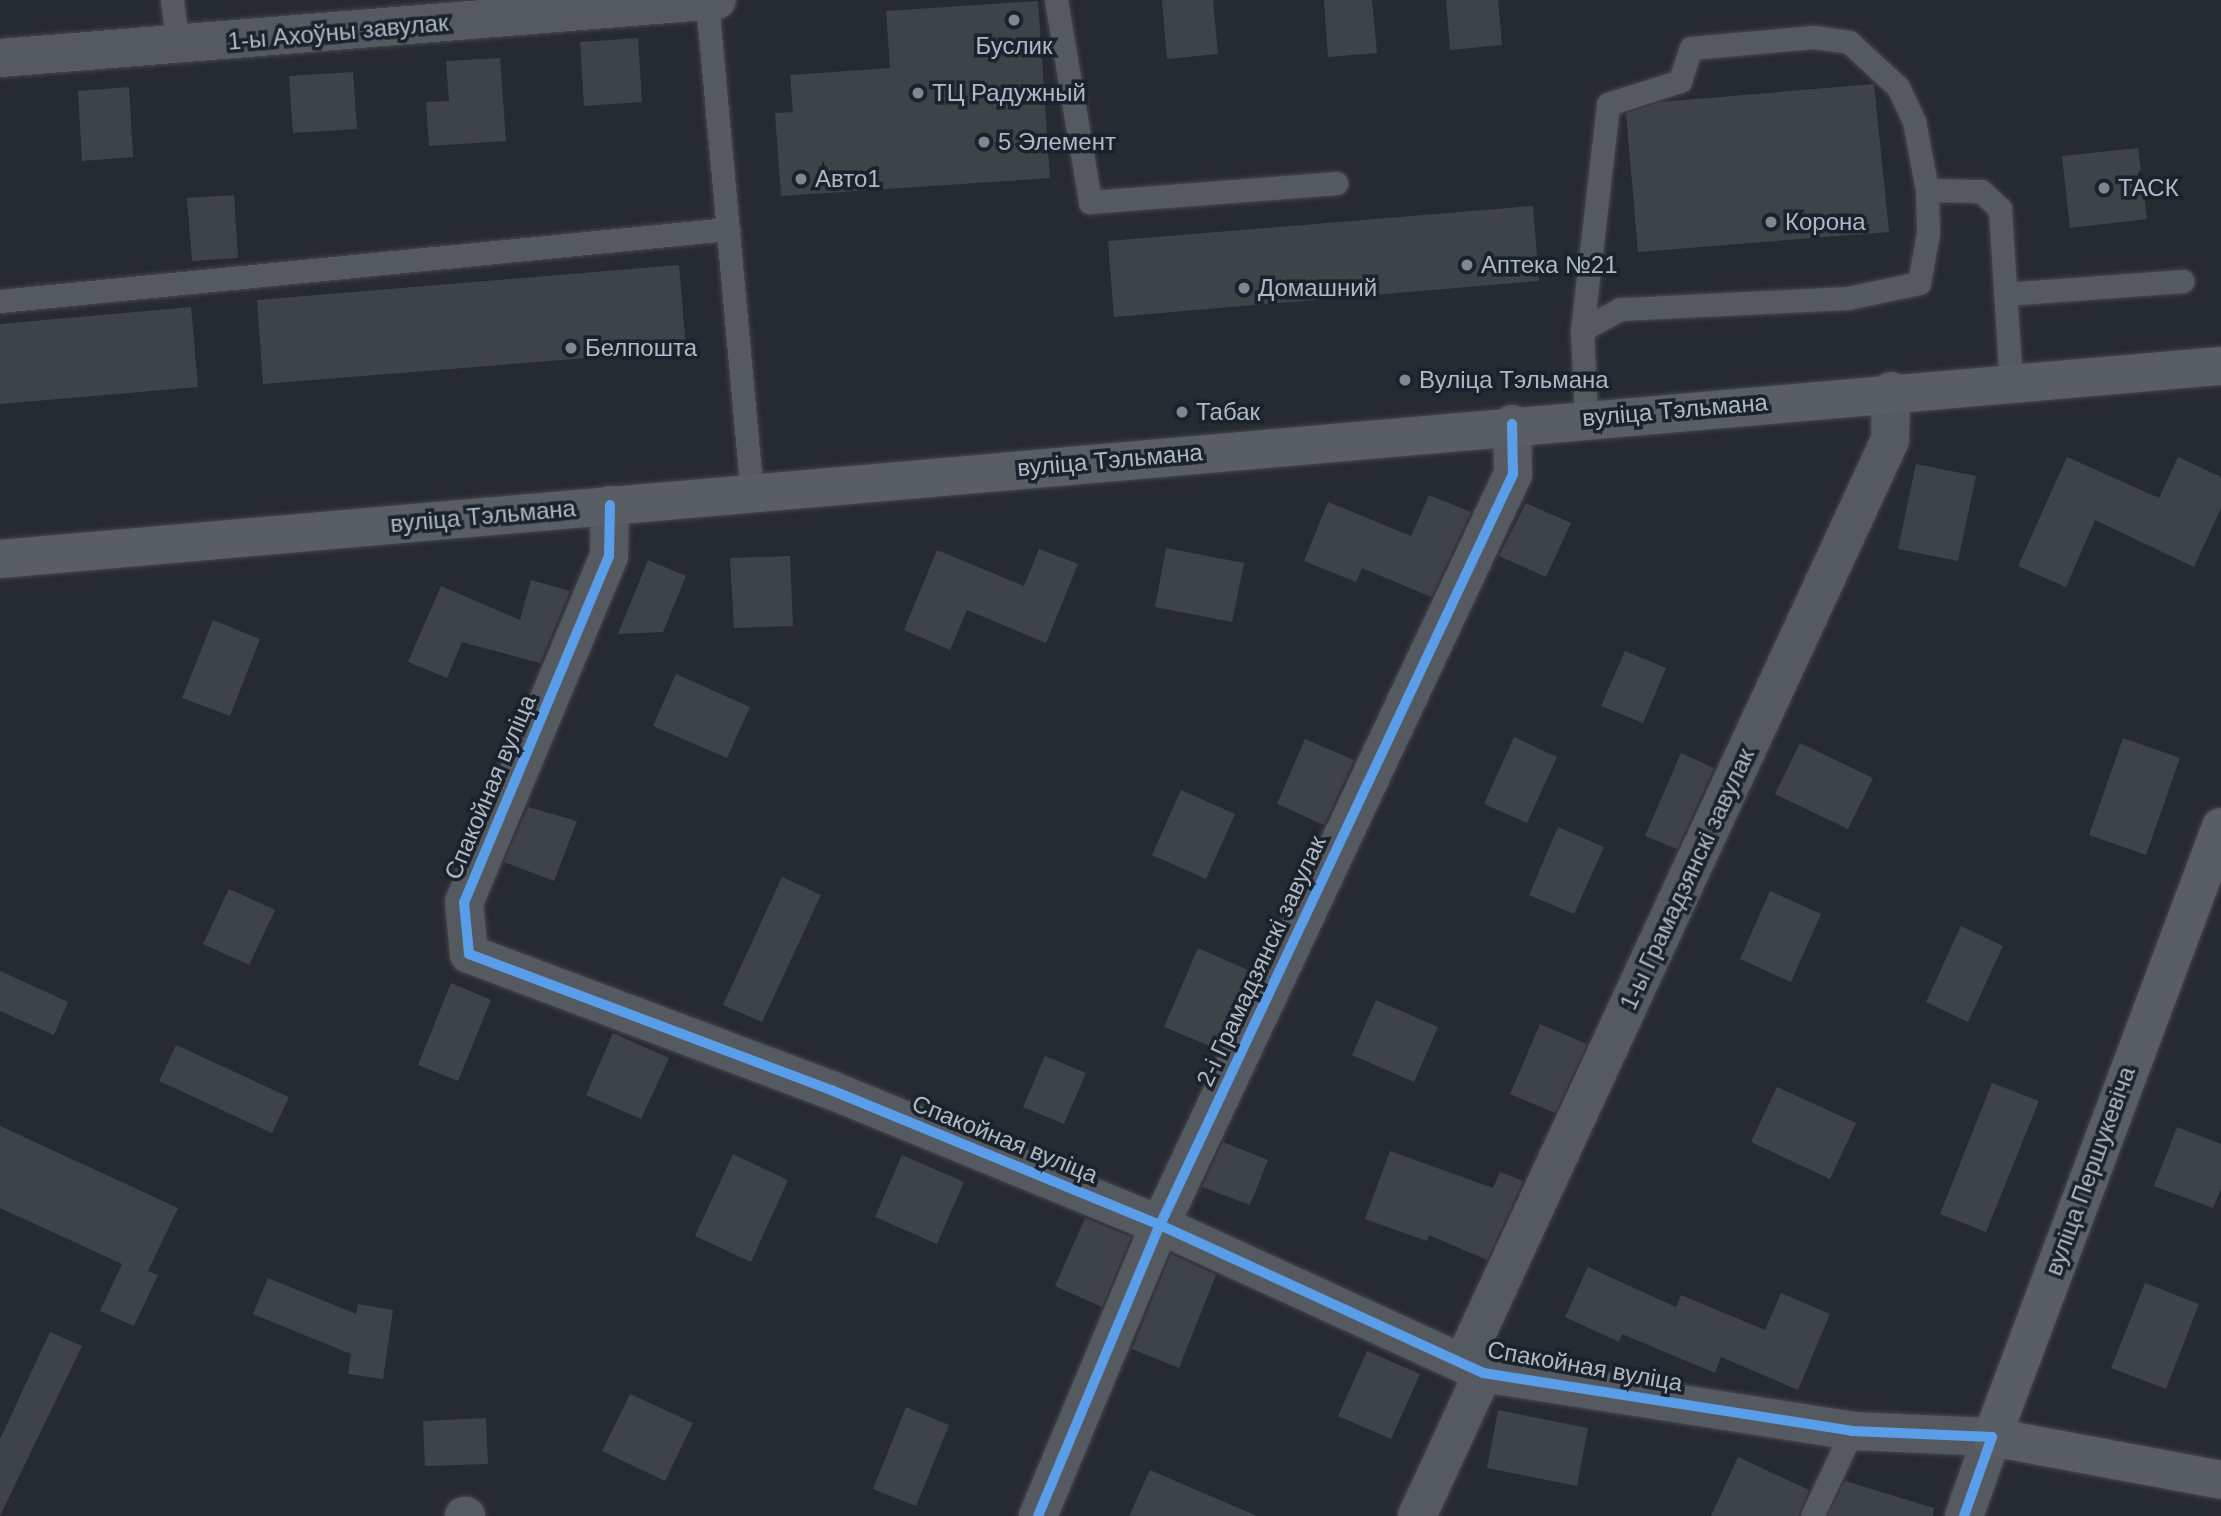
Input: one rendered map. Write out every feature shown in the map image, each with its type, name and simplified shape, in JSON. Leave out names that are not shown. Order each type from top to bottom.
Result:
[{"type":"main road","name":"вуліца Тэльмана","points":[[0,559],[1891,391],[2221,366]]},
{"type":"main road","name":"вуліца Першукевіча","points":[[1992,1437],[2221,827]]},
{"type":"main road","name":"Спакойная вуліца","points":[[1992,1437],[2221,1480]]},
{"type":"street","name":"1-ы Ахоўны завулак","points":[[0,58],[178,46],[508,8],[718,0]]},
{"type":"street","name":"1-ы Грамадзянскі завулак","points":[[1417,1516],[1473,1368],[1890,440],[1891,391]]},
{"type":"street","name":"2-і Грамадзянскі завулак","points":[[1038,1516],[1160,1225],[1513,474],[1512,424]]},
{"type":"street","name":"Спакойная вуліца","points":[[610,505],[609,556],[464,902],[469,954],[831,1090],[1160,1225],[1473,1368],[1852,1431],[1992,1437]]},
{"type":"street","name":"вуліца Першукевіча","points":[[1964,1516],[1992,1437]]},
{"type":"lane","points":[[172,0],[178,46]]},
{"type":"lane","points":[[1056,0],[1090,202],[1336,183]]},
{"type":"lane","points":[[708,1],[752,492]]},
{"type":"lane","points":[[1582,330],[1620,309],[1848,298],[1919,284],[1928,233],[1927,190],[1914,121],[1898,87],[1849,42],[1814,37],[1691,48],[1680,81],[1608,104],[1582,330],[1586,418]]},
{"type":"lane","points":[[1927,190],[1981,191],[2000,209],[2011,382]]},
{"type":"lane","points":[[0,301],[728,229]]},
{"type":"lane","points":[[2006,294],[2183,281]]},
{"type":"lane","points":[[1812,1516],[1852,1431]]},
{"type":"building","points":[[1162,0],[1213,0],[1218,54],[1167,59]]},
{"type":"building","points":[[1324,0],[1372,0],[1377,53],[1328,57]]},
{"type":"building","points":[[1446,0],[1498,0],[1502,45],[1450,50]]},
{"type":"building","name":"ТЦ Радужный","points":[[1038,1],[1050,178],[781,196],[775,113],[793,112],[790,75],[890,68],[886,11]]},
{"type":"building","points":[[638,38],[642,102],[584,106],[580,42]]},
{"type":"building","points":[[500,58],[506,141],[429,146],[426,102],[449,101],[446,61]]},
{"type":"building","points":[[353,72],[357,129],[293,133],[289,76]]},
{"type":"building","points":[[1874,84],[1889,232],[1638,252],[1626,113],[1660,102]]},
{"type":"building","points":[[129,87],[133,157],[82,161],[78,91]]},
{"type":"building","name":"ТАСК","points":[[2138,148],[2147,219],[2070,228],[2062,156]]},
{"type":"building","points":[[234,195],[238,258],[192,261],[187,198]]},
{"type":"building","points":[[1533,206],[1539,281],[1114,317],[1108,241]]},
{"type":"building","points":[[679,265],[686,350],[263,384],[257,300]]},
{"type":"building","points":[[191,307],[198,387],[0,404],[0,324]]},
{"type":"building","points":[[2067,457],[2159,498],[2178,457],[2221,477],[2221,508],[2194,567],[2095,520],[2066,587],[2018,566]]},
{"type":"building","points":[[1916,464],[1976,476],[1958,561],[1898,549]]},
{"type":"building","points":[[1429,495],[1471,512],[1431,597],[1362,568],[1356,582],[1304,561],[1328,502],[1411,536]]},
{"type":"building","points":[[1526,503],[1571,523],[1546,577],[1499,556]]},
{"type":"building","points":[[1166,548],[1244,563],[1232,622],[1155,607]]},
{"type":"building","points":[[1039,549],[1078,564],[1046,643],[967,610],[950,650],[904,630],[937,550],[1024,586]]},
{"type":"building","points":[[790,556],[793,626],[734,628],[730,558]]},
{"type":"building","points":[[648,560],[686,576],[663,632],[618,634]]},
{"type":"building","points":[[531,580],[570,591],[540,663],[462,642],[447,678],[408,662],[441,586],[520,620]]},
{"type":"building","points":[[213,620],[260,639],[230,716],[182,698]]},
{"type":"building","points":[[1625,651],[1666,668],[1643,723],[1601,706]]},
{"type":"building","points":[[676,674],[750,707],[727,758],[653,726]]},
{"type":"building","points":[[1514,737],[1557,757],[1527,823],[1484,804]]},
{"type":"building","points":[[2123,738],[2180,758],[2146,855],[2089,835]]},
{"type":"building","points":[[1305,739],[1354,760],[1324,825],[1277,804]]},
{"type":"building","points":[[1800,743],[1873,778],[1848,829],[1775,794]]},
{"type":"building","points":[[1681,753],[1714,768],[1677,849],[1645,836]]},
{"type":"building","points":[[1181,790],[1235,814],[1206,879],[1152,855]]},
{"type":"building","points":[[528,807],[577,821],[554,881],[504,862]]},
{"type":"building","points":[[1558,827],[1604,847],[1574,914],[1529,895]]},
{"type":"building","points":[[782,877],[821,895],[762,1022],[723,1005]]},
{"type":"building","points":[[229,889],[275,910],[249,965],[203,944]]},
{"type":"building","points":[[1770,891],[1821,914],[1791,982],[1740,959]]},
{"type":"building","points":[[1961,926],[2003,946],[1968,1022],[1926,1002]]},
{"type":"building","points":[[1198,948],[1250,971],[1217,1049],[1164,1027]]},
{"type":"building","points":[[0,971],[68,1002],[54,1035],[0,1011]]},
{"type":"building","points":[[451,983],[491,1000],[458,1081],[418,1065]]},
{"type":"building","points":[[1376,1000],[1438,1027],[1414,1082],[1352,1055]]},
{"type":"building","points":[[1540,1024],[1587,1044],[1555,1113],[1510,1094]]},
{"type":"building","points":[[613,1033],[669,1058],[641,1119],[586,1095]]},
{"type":"building","points":[[176,1045],[289,1097],[272,1133],[159,1081]]},
{"type":"building","points":[[1045,1056],[1086,1073],[1064,1124],[1023,1107]]},
{"type":"building","points":[[1992,1083],[2039,1101],[1986,1232],[1940,1214]]},
{"type":"building","points":[[1777,1087],[1856,1123],[1830,1179],[1751,1142]]},
{"type":"building","points":[[0,1126],[178,1208],[148,1271],[158,1275],[134,1326],[100,1311],[122,1264],[0,1208]]},
{"type":"building","points":[[2177,1127],[2221,1144],[2221,1189],[2213,1208],[2154,1186]]},
{"type":"building","points":[[1223,1142],[1268,1160],[1250,1205],[1202,1187]]},
{"type":"building","points":[[1390,1151],[1493,1188],[1500,1172],[1523,1181],[1487,1260],[1429,1235],[1427,1241],[1365,1219]]},
{"type":"building","points":[[733,1154],[788,1180],[751,1262],[695,1236]]},
{"type":"building","points":[[902,1155],[964,1182],[937,1244],[875,1217]]},
{"type":"building","points":[[1085,1218],[1131,1237],[1102,1307],[1055,1286]]},
{"type":"building","points":[[1171,1254],[1216,1275],[1179,1368],[1132,1349]]},
{"type":"building","points":[[1588,1267],[1676,1307],[1681,1295],[1765,1330],[1781,1293],[1830,1314],[1798,1390],[1721,1357],[1715,1373],[1622,1334],[1619,1342],[1565,1317]]},
{"type":"building","points":[[268,1278],[356,1314],[358,1304],[393,1310],[383,1379],[348,1374],[351,1354],[253,1314]]},
{"type":"building","points":[[2145,1283],[2199,1304],[2166,1389],[2111,1368]]},
{"type":"building","points":[[50,1332],[82,1346],[0,1516],[0,1439]]},
{"type":"building","points":[[1367,1351],[1420,1374],[1391,1439],[1338,1416]]},
{"type":"building","points":[[630,1394],[693,1423],[665,1481],[602,1451]]},
{"type":"building","points":[[906,1407],[949,1425],[916,1506],[873,1489]]},
{"type":"building","points":[[1498,1410],[1588,1428],[1577,1486],[1487,1468]]},
{"type":"building","points":[[486,1418],[488,1464],[425,1466],[423,1421]]},
{"type":"building","points":[[1738,1457],[1809,1490],[1798,1516],[1711,1516]]},
{"type":"building","points":[[1150,1470],[1257,1516],[1129,1516]]},
{"type":"building","points":[[1845,1481],[1934,1508],[1933,1516],[1827,1516]]},
{"type":"cycle path","points":[[1038,1516],[1160,1225],[1513,474],[1512,424]]},
{"type":"cycle path","points":[[610,505],[609,556],[464,902],[469,954],[831,1090],[1160,1225],[1483,1373],[1852,1431],[1992,1437],[1964,1516]]},
{"type":"place","name":"Буслик","points":[[1014,20]]},
{"type":"place","name":"ТЦ Радужный","points":[[918,93]]},
{"type":"place","name":"5 Элемент","points":[[984,142]]},
{"type":"place","name":"Авто1","points":[[801,179]]},
{"type":"place","name":"ТАСК","points":[[2104,188]]},
{"type":"place","name":"Корона","points":[[1771,222]]},
{"type":"place","name":"Аптека №21","points":[[1467,265]]},
{"type":"place","name":"Домашний","points":[[1244,288]]},
{"type":"place","name":"Белпошта","points":[[571,348]]},
{"type":"place","name":"Вуліца Тэльмана","points":[[1405,380]]},
{"type":"place","name":"Табак","points":[[1182,412]]}]
